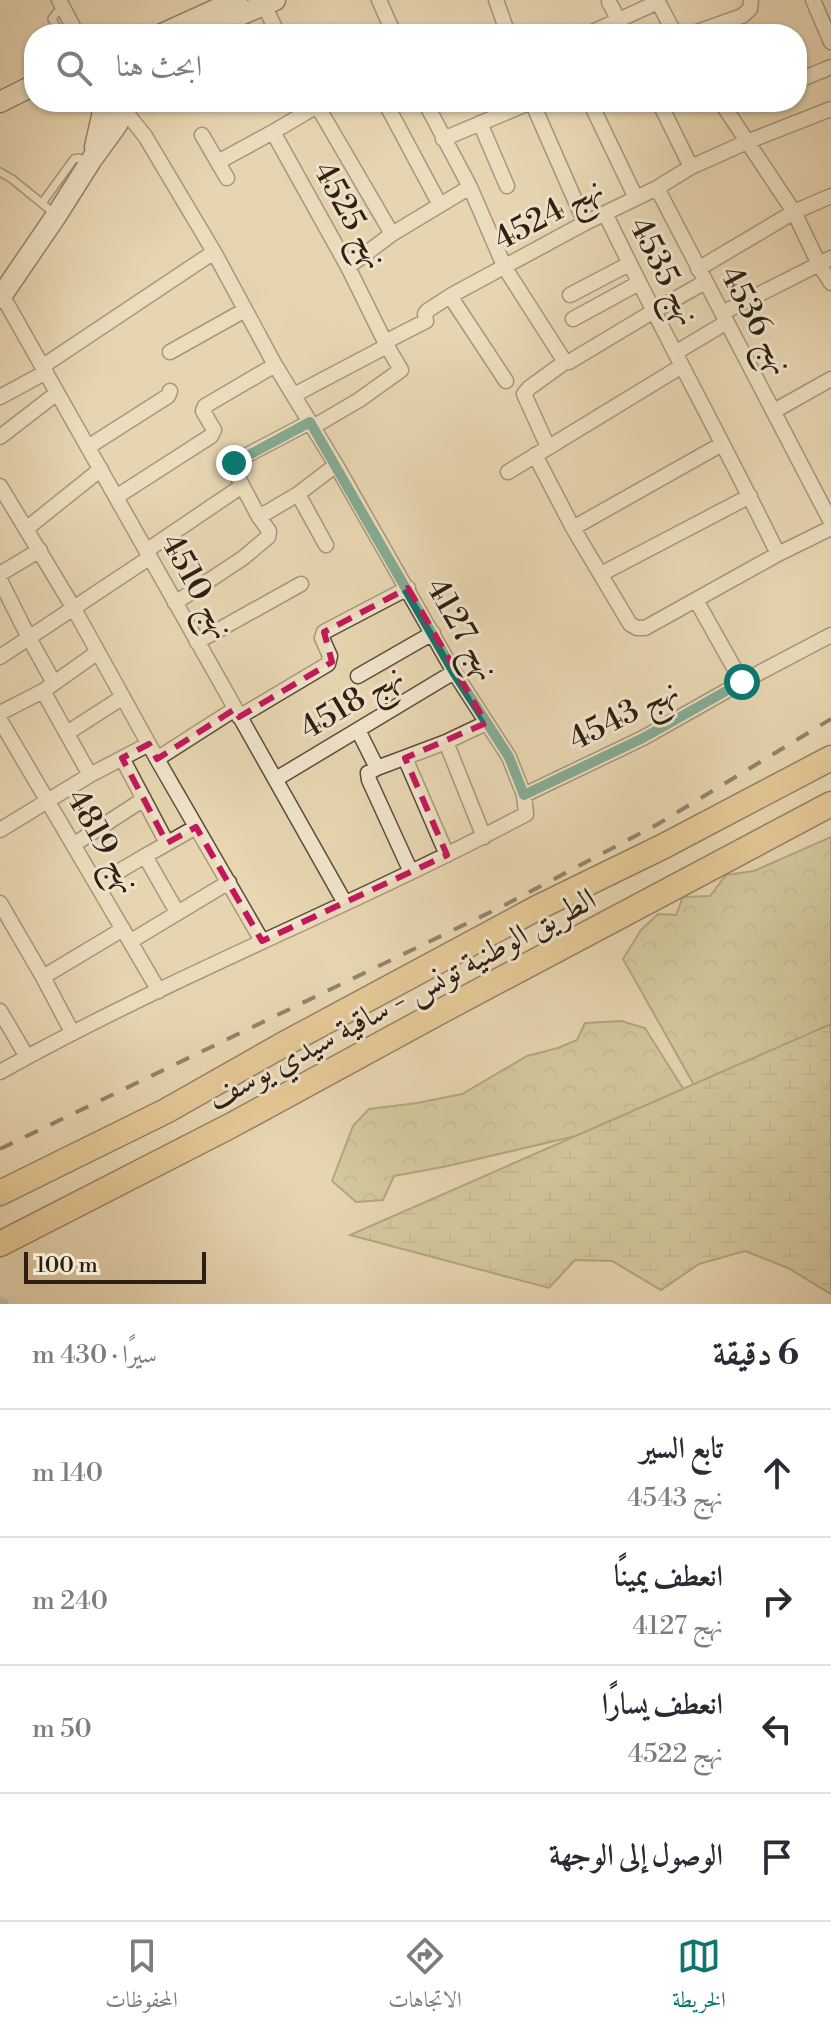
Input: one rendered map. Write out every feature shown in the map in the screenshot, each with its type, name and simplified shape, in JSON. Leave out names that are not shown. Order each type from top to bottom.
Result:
[{"type":"highway","name":"الطريق الوطنية تونس - ساقية سيدي يوسف","points":[[0,1193],[166,1111],[537,908],[664,846],[831,758]]},
{"type":"highway","name":"الطريق الوطنية تونس - ساقية سيدي يوسف","points":[[0,1244],[232,1125],[831,804]]},
{"type":"main road","points":[[184,24],[237,0]]},
{"type":"main road","points":[[219,24],[270,2]]},
{"type":"main road","points":[[0,102],[24,90]]},
{"type":"main road","points":[[0,102],[24,96]]},
{"type":"main road","points":[[90,161],[103,112]]},
{"type":"main road","points":[[1,297],[49,210],[116,126],[119,112]]},
{"type":"street","points":[[379,0],[390,24]]},
{"type":"street","points":[[496,0],[504,24]]},
{"type":"street","points":[[719,24],[742,16],[750,9],[751,0]]},
{"type":"street","points":[[813,0],[831,42]]},
{"type":"street","points":[[627,24],[657,1],[670,24]]},
{"type":"street","points":[[270,2],[276,24]]},
{"type":"street","points":[[609,2],[621,24]]},
{"type":"street","points":[[62,5],[72,24]]},
{"type":"street","points":[[807,77],[831,67]]},
{"type":"street","name":"نهج 4524","points":[[386,344],[426,321],[427,311],[450,296],[657,188],[691,167],[831,109]]},
{"type":"street","name":"نهج 4127","points":[[126,112],[145,136],[214,252],[275,365],[408,588],[454,672],[509,757],[524,795]]},
{"type":"street","points":[[218,162],[304,112]]},
{"type":"street","points":[[321,112],[392,234]]},
{"type":"street","points":[[390,112],[440,205]]},
{"type":"street","points":[[430,112],[470,187],[505,268],[565,362]]},
{"type":"street","points":[[443,139],[507,112]]},
{"type":"street","points":[[536,112],[585,223]]},
{"type":"street","points":[[595,112],[636,198]]},
{"type":"street","points":[[664,112],[691,167]]},
{"type":"street","points":[[728,112],[825,261],[831,283]]},
{"type":"street","points":[[480,123],[507,186]]},
{"type":"street","name":"نهج 4525","points":[[273,132],[401,370],[359,400],[312,425]]},
{"type":"street","points":[[202,135],[227,178]]},
{"type":"street","points":[[348,267],[392,234],[470,187]]},
{"type":"street","name":"نهج 4536","points":[[657,188],[831,525]]},
{"type":"street","points":[[831,196],[794,212],[654,311],[565,362],[524,394],[541,451],[573,528],[630,624],[637,628],[645,628],[831,525]]},
{"type":"street","name":"نهج 4535","points":[[605,213],[778,554]]},
{"type":"street","points":[[0,397],[214,252]]},
{"type":"street","points":[[508,472],[678,360],[724,317],[825,261]]},
{"type":"street","points":[[570,295],[629,264]]},
{"type":"street","points":[[573,319],[639,283]]},
{"type":"street","points":[[450,296],[506,381]]},
{"type":"street","name":"نهج 4510","points":[[1,297],[345,903]]},
{"type":"street","points":[[170,352],[245,310]]},
{"type":"street","points":[[294,395],[386,344]]},
{"type":"street","points":[[116,497],[211,436],[214,430],[203,411],[206,405],[275,365]]},
{"type":"street","points":[[774,411],[831,379]]},
{"type":"street","points":[[88,447],[168,396],[170,391]]},
{"type":"street","points":[[0,437],[57,393]]},
{"type":"street","points":[[175,603],[243,558],[268,537],[269,531],[233,468],[236,461],[312,425]]},
{"type":"street","points":[[573,528],[722,444]]},
{"type":"street","points":[[259,517],[298,494],[336,465]]},
{"type":"street","points":[[26,529],[101,469]]},
{"type":"street","points":[[0,486],[6,510],[26,529],[40,550],[262,941]]},
{"type":"street","points":[[0,657],[242,486]]},
{"type":"street","points":[[298,494],[326,545]]},
{"type":"street","points":[[601,574],[750,496]]},
{"type":"street","points":[[40,550],[0,577],[29,638],[67,733],[90,775]]},
{"type":"street","points":[[197,642],[301,584]]},
{"type":"street","name":"نهج 4518","points":[[157,759],[328,664],[330,656],[322,638],[324,632],[408,588]]},
{"type":"street","points":[[696,600],[742,682]]},
{"type":"street","points":[[358,676],[433,633]]},
{"type":"street","name":"نهج 4543","points":[[524,795],[643,738],[831,635]]},
{"type":"street","points":[[0,713],[49,687],[98,652]]},
{"type":"street","name":"نهج 4518","points":[[276,779],[454,672]]},
{"type":"street","points":[[67,733],[123,697]]},
{"type":"street","name":"نهج 4819","points":[[0,720],[159,991]]},
{"type":"street","points":[[411,872],[368,773],[486,723]]},
{"type":"street","points":[[358,730],[377,768]]},
{"type":"street","points":[[446,742],[484,837]]},
{"type":"street","points":[[1,826],[149,744]]},
{"type":"street","points":[[122,758],[167,843]]},
{"type":"street","points":[[405,758],[447,855]]},
{"type":"street","points":[[0,1072],[72,1032],[484,837],[526,814],[524,795]]},
{"type":"street","points":[[73,845],[144,799]]},
{"type":"street","points":[[97,884],[196,827]]},
{"type":"street","points":[[145,856],[177,912]]},
{"type":"street","points":[[43,977],[177,912],[229,882]]},
{"type":"street","points":[[0,903],[72,1032]]},
{"type":"street","points":[[0,1011],[27,1057]]},
{"type":"lane","points":[[55,24],[52,19],[62,5]]},
{"type":"lane","points":[[0,172],[49,210]]},
{"type":"highlighted area","points":[[408,588],[486,723],[405,758],[447,855],[262,941],[196,827],[167,843],[122,758],[149,744],[157,759],[235,709],[239,717],[332,662],[324,632]]},
{"type":"green space","points":[[831,837],[831,1090],[698,1092],[623,959],[641,930],[658,914],[676,915],[683,897],[710,896],[726,875],[754,871]]},
{"type":"green space","points":[[621,1021],[645,1028],[687,1095],[576,1136],[394,1176],[383,1200],[356,1202],[332,1181],[353,1126],[369,1109],[462,1094],[527,1056],[577,1040],[585,1023]]},
{"type":"green space","points":[[831,1024],[831,1294],[788,1268],[745,1251],[699,1264],[661,1290],[612,1261],[575,1260],[549,1288],[350,1235]]},
{"type":"railway","points":[[0,1149],[503,906],[658,824],[831,719]]},
{"type":"route","points":[[234,463],[310,422],[454,672],[509,757],[524,795],[643,738],[742,682]]}]
